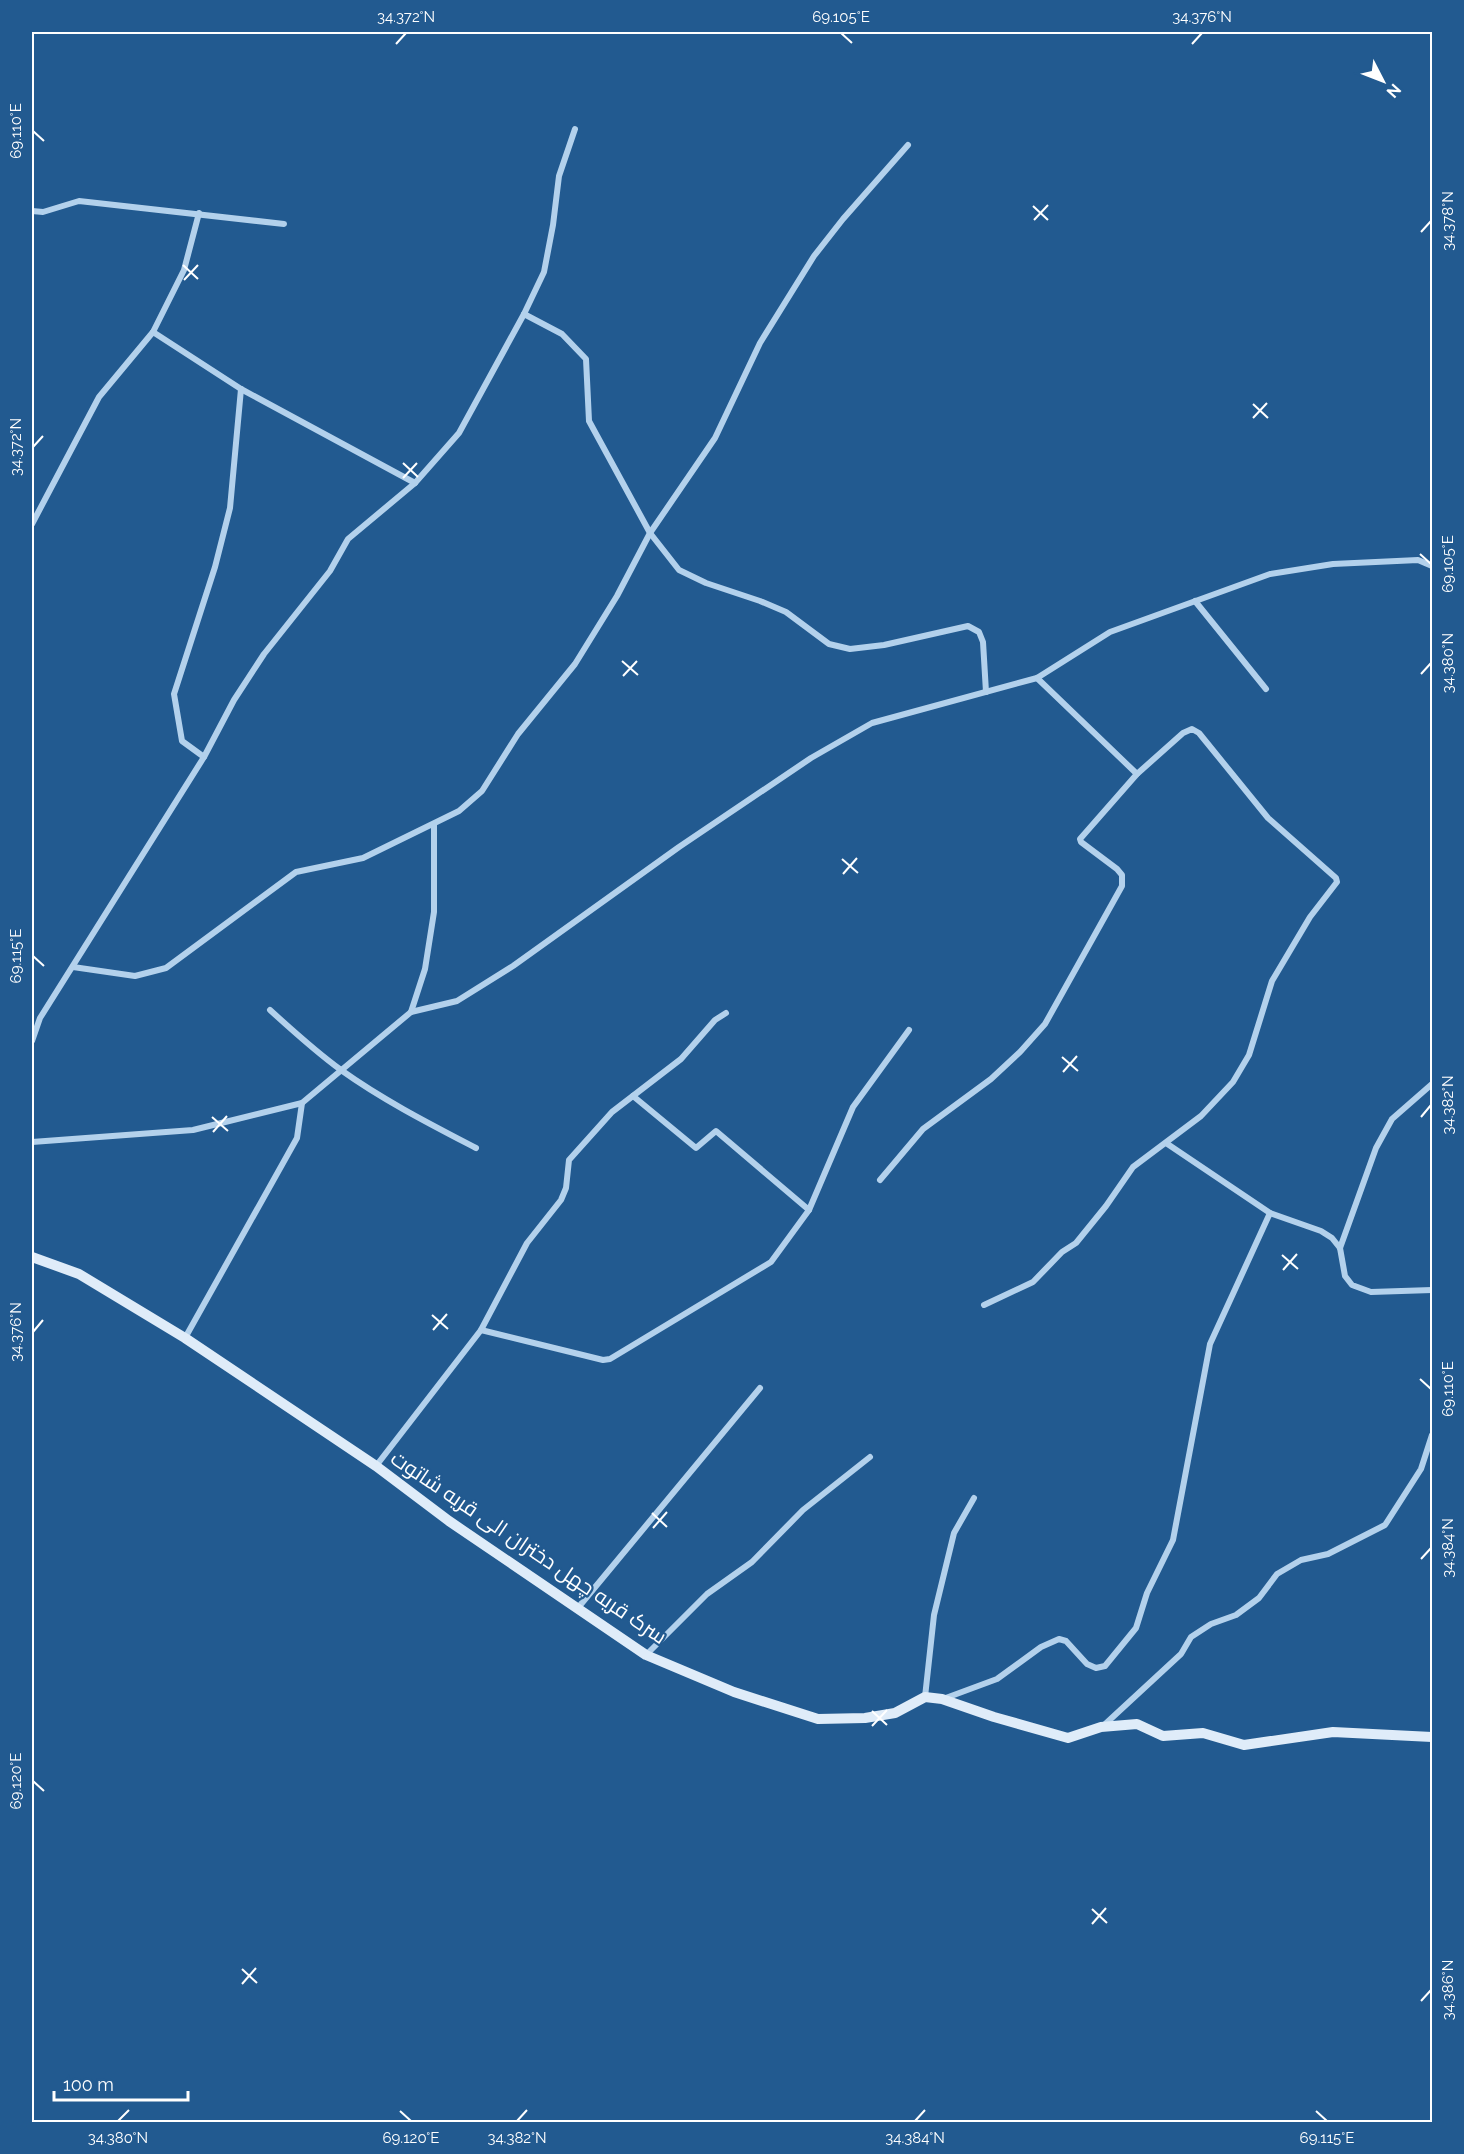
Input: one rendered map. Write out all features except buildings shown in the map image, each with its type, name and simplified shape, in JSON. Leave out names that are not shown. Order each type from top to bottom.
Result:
[{"type":"street","points":[[32,1041],[40,1018],[204,758],[234,700],[264,654],[330,571],[348,539],[415,483],[459,433],[524,314],[544,272],[559,176],[575,129]]},
{"type":"street","points":[[73,967],[135,976],[166,968],[296,872],[363,858],[459,811],[482,791],[518,734],[575,663],[617,596],[650,533],[715,438],[760,343],[814,256],[908,145]]},
{"type":"street","points":[[32,211],[44,212],[79,201],[284,224]]},
{"type":"street","points":[[32,524],[99,397],[153,332],[184,270],[199,213]]},
{"type":"street","points":[[524,314],[562,334],[586,358],[589,421],[650,533],[679,570],[706,583],[786,612],[829,644],[850,649],[884,645],[968,626],[979,632],[983,642],[986,692]]},
{"type":"street","points":[[153,332],[241,389],[415,483]]},
{"type":"street","points":[[204,758],[182,741],[174,694],[215,567],[230,508],[241,389]]},
{"type":"street","points":[[32,1142],[192,1130],[302,1103],[411,1012],[456,1000],[513,966],[679,847],[811,758],[872,723],[1037,678],[1110,632],[1270,574],[1333,564],[1418,560],[1432,566]]},
{"type":"street","points":[[1195,601],[1266,689]]},
{"type":"street","points":[[1037,678],[1137,774]]},
{"type":"street","points":[[880,1180],[923,1129],[991,1079],[1046,1024],[1122,886],[1122,875],[1117,869],[1080,839],[1137,774],[1183,733],[1192,729],[1199,733],[1268,818],[1336,878],[1337,882],[1310,917],[1272,981],[1249,1055],[1233,1082],[1201,1116],[1133,1167],[1076,1244],[1062,1252],[1032,1282],[984,1305]]},
{"type":"street","points":[[411,1012],[425,969],[434,912],[434,824]]},
{"type":"street","points":[[270,1010],[341,1070],[396,1106],[476,1148]]},
{"type":"street","points":[[376,1466],[481,1330],[527,1243],[561,1200],[566,1188],[569,1160],[612,1112],[681,1059],[715,1020],[726,1013]]},
{"type":"street","points":[[481,1330],[603,1360],[610,1359],[771,1262],[809,1210],[853,1107],[909,1030]]},
{"type":"street","points":[[1340,1248],[1376,1148],[1392,1119],[1432,1084]]},
{"type":"street","points":[[633,1096],[696,1148],[716,1131],[809,1210]]},
{"type":"street","points":[[184,1338],[297,1138],[302,1103]]},
{"type":"street","points":[[1166,1143],[1270,1213],[1321,1231],[1332,1238],[1340,1248],[1345,1276],[1352,1285],[1371,1292],[1432,1290]]},
{"type":"street","points":[[942,1699],[997,1679],[1041,1647],[1059,1639],[1066,1641],[1087,1664],[1096,1668],[1105,1666],[1136,1628],[1147,1593],[1173,1540],[1210,1344],[1270,1213]]},
{"type":"street","name":"سرک قریه چهل دختران الی قریه شاتوت","points":[[32,1257],[79,1274],[184,1338],[376,1466],[449,1521],[646,1655],[734,1692],[818,1719],[865,1718],[895,1713],[925,1697]]},
{"type":"street","points":[[578,1609],[760,1388]]},
{"type":"street","points":[[1101,1727],[1181,1653],[1191,1638],[1211,1624],[1236,1615],[1251,1604],[1259,1598],[1277,1574],[1300,1560],[1328,1554],[1385,1525],[1421,1469],[1432,1436]]},
{"type":"street","points":[[646,1655],[707,1594],[752,1562],[803,1510],[870,1457]]},
{"type":"street","points":[[974,1498],[954,1533],[951,1544],[934,1615],[925,1697],[942,1699],[994,1717],[1068,1738],[1101,1727],[1137,1724],[1162,1736],[1203,1733],[1244,1745],[1333,1732],[1432,1737]]}]
